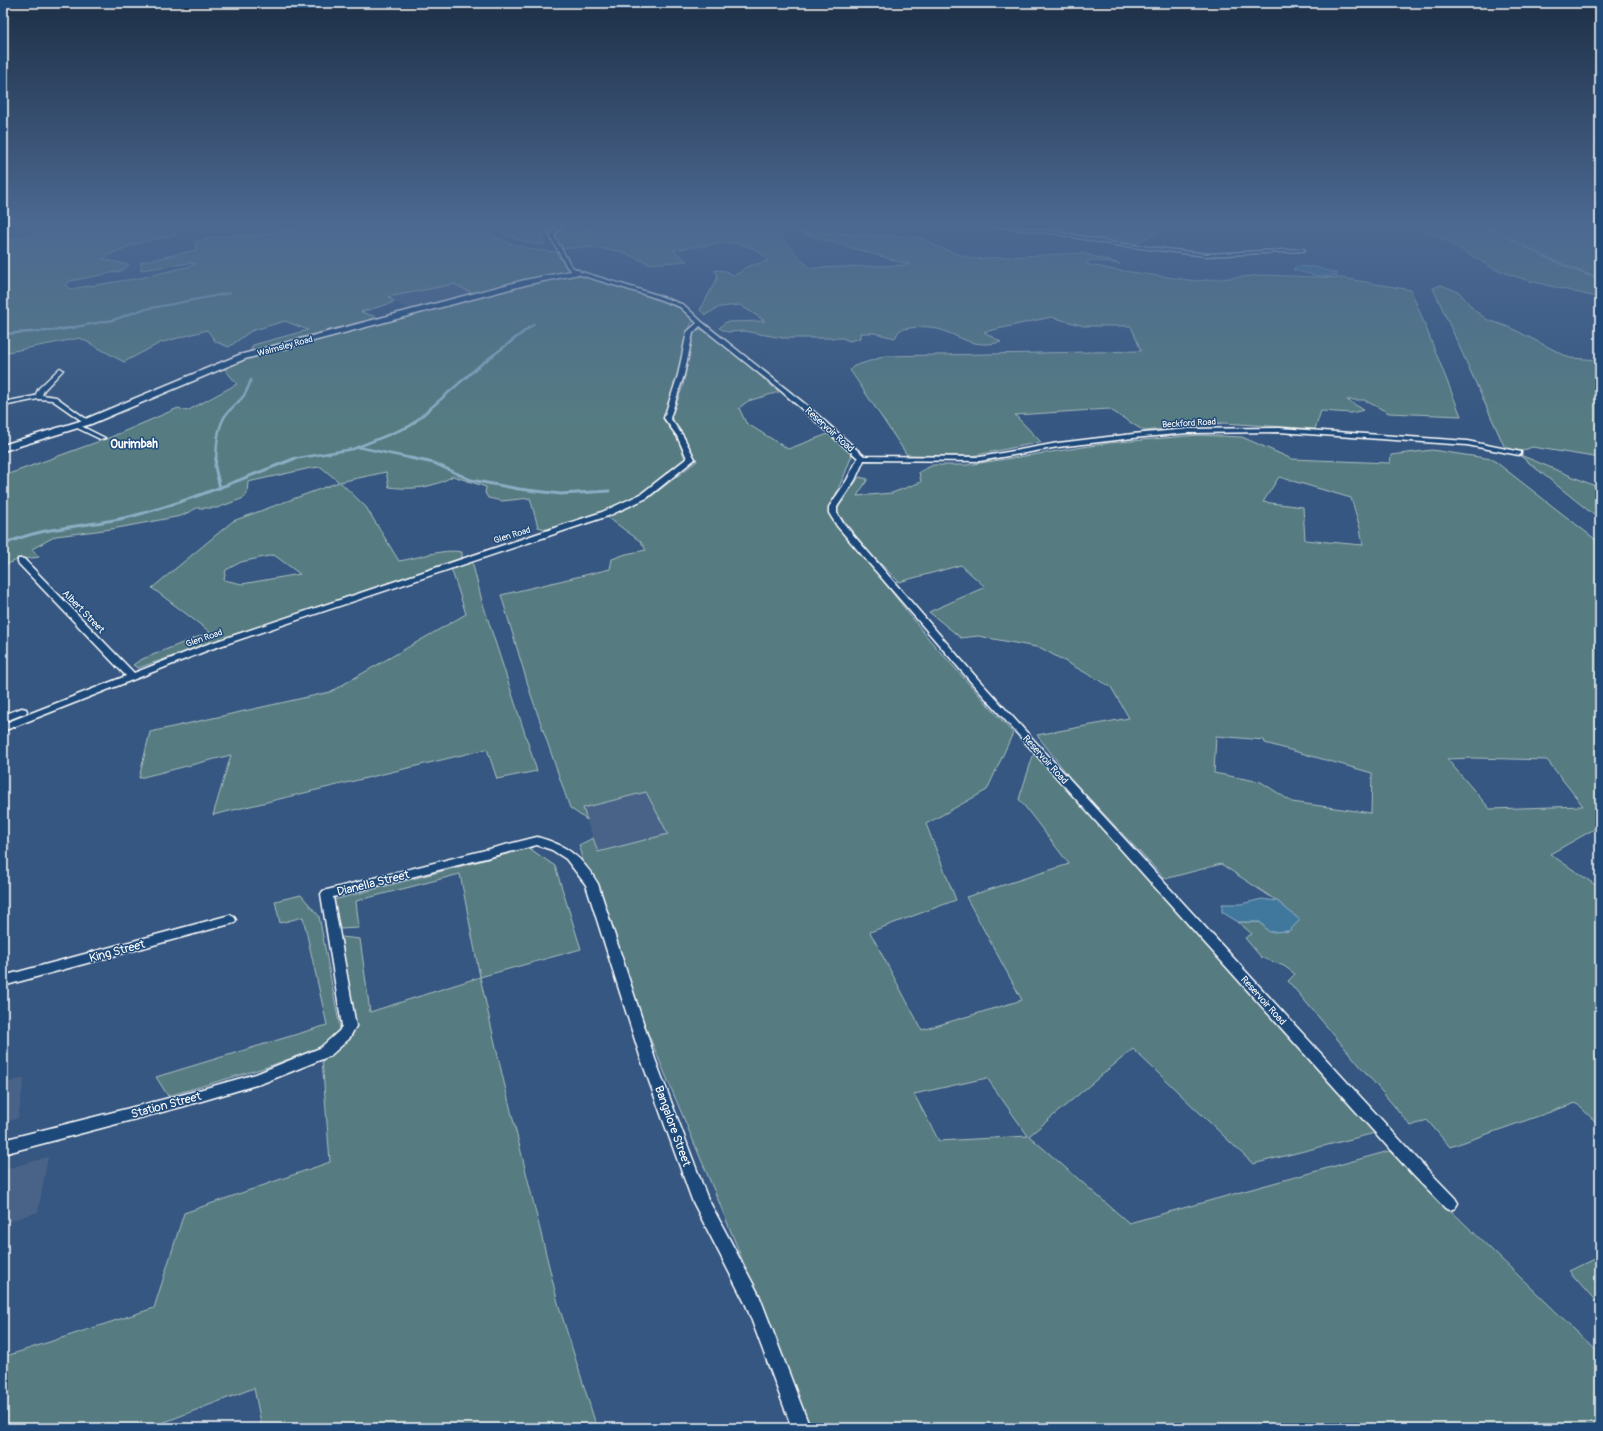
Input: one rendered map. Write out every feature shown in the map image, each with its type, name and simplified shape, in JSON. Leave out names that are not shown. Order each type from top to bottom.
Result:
[{"type":"street","name":"Walmsley Road","points":[[3,448],[87,422],[242,357],[498,290]]},
{"type":"street","points":[[635,290],[682,306],[700,323]]},
{"type":"street","name":"Reservoir Road","points":[[700,323],[763,371],[830,428],[862,458],[833,507],[833,513],[840,524],[980,686],[1418,1170],[1450,1203]]},
{"type":"street","name":"Glen Road","points":[[3,728],[208,646],[555,532],[605,514],[644,496],[691,459],[680,436],[667,418],[680,385],[690,332],[700,323]]},
{"type":"street","points":[[38,397],[41,390],[60,370]]},
{"type":"street","points":[[3,404],[38,397],[54,398],[87,422]]},
{"type":"street","points":[[75,425],[102,438]]},
{"type":"street","name":"Beckford Road","points":[[862,458],[980,459],[1058,445],[1133,436],[1188,431],[1271,430],[1466,443],[1519,453]]},
{"type":"street","name":"Albert Street","points":[[21,561],[131,676]]},
{"type":"street","points":[[3,719],[22,711]]},
{"type":"street","name":"Dianella Street","points":[[325,1052],[344,1035],[349,1026],[327,894],[537,841]]},
{"type":"street","name":"Bangalore Street","points":[[537,841],[554,845],[569,855],[579,865],[592,884],[648,1059],[700,1200],[753,1301],[780,1376],[801,1428]]},
{"type":"street","name":"King Street","points":[[3,981],[230,920]]},
{"type":"street","name":"Station Street","points":[[3,1147],[258,1079],[325,1052]]},
{"type":"shaded area","points":[[427,290],[466,290],[476,295],[412,311],[388,298]]},
{"type":"shaded area","points":[[646,792],[668,835],[598,852],[582,808]]},
{"type":"shaded area","points":[[11,841],[8,863],[3,897],[3,844]]},
{"type":"shaded area","points":[[1262,899],[1277,901],[1300,920],[1289,931],[1269,932],[1260,922],[1238,922],[1222,912],[1222,904],[1241,904]]},
{"type":"shaded area","points":[[24,1078],[18,1118],[3,1123],[3,1084]]},
{"type":"shaded area","points":[[48,1157],[38,1212],[3,1223],[3,1170]]},
{"type":"green space","points":[[3,290],[425,290],[388,297],[395,302],[361,312],[383,319],[249,353],[253,345],[308,330],[285,321],[251,331],[229,347],[216,342],[207,330],[160,343],[124,362],[80,338],[3,353]]},
{"type":"green space","points":[[466,290],[498,290],[476,295]]},
{"type":"green space","points":[[504,290],[630,290],[678,306],[694,319],[687,332],[683,362],[663,419],[677,437],[685,459],[640,495],[603,513],[552,531],[538,527],[530,498],[502,501],[488,498],[485,493],[486,487],[453,476],[430,486],[414,488],[389,487],[386,472],[340,482],[366,507],[399,561],[447,551],[462,552],[462,558],[138,668],[133,665],[140,660],[210,632],[152,588],[233,521],[339,482],[321,467],[248,482],[247,494],[244,498],[217,508],[197,508],[181,516],[112,529],[56,536],[32,549],[39,557],[17,560],[3,566],[3,476],[111,437],[178,408],[187,411],[237,384],[222,366]],"holes":[[[274,555],[300,574],[242,584],[224,580],[226,570],[241,562]]]},
{"type":"green space","points":[[711,290],[1410,290],[1461,416],[1389,413],[1364,400],[1347,400],[1364,410],[1351,413],[1321,411],[1315,429],[1223,423],[1144,431],[1109,409],[1015,415],[1041,442],[972,456],[907,455],[850,370],[854,366],[886,356],[1141,351],[1131,326],[1084,326],[1051,317],[984,332],[1001,342],[990,344],[980,344],[964,340],[930,327],[902,329],[895,338],[874,333],[860,333],[860,338],[850,341],[842,338],[782,338],[744,331],[727,332],[719,328],[726,322],[765,321],[740,305],[720,307],[705,315],[700,310]]},
{"type":"green space","points":[[1434,290],[1453,290],[1459,292],[1475,311],[1488,320],[1509,327],[1570,358],[1600,360],[1600,458],[1532,447],[1522,451],[1505,448]]},
{"type":"green space","points":[[1566,290],[1600,290],[1600,298]]},
{"type":"green space","points":[[694,329],[704,330],[711,334],[779,392],[748,401],[739,408],[746,423],[788,449],[828,434],[852,455],[828,511],[928,638],[1013,733],[987,790],[926,824],[956,900],[870,932],[922,1030],[1022,1000],[966,897],[1069,864],[1019,799],[1034,753],[1375,1133],[1253,1164],[1133,1049],[1029,1136],[1129,1223],[1389,1151],[1600,1354],[1600,1428],[810,1428],[721,1207],[581,874],[582,854],[579,845],[593,838],[598,852],[668,834],[646,792],[583,808],[587,820],[570,808],[531,695],[501,595],[610,569],[612,559],[626,554],[646,550],[640,541],[607,517],[649,498],[697,461],[684,437],[671,418],[683,386]],"holes":[[[987,1078],[1028,1136],[939,1141],[914,1094]]]},
{"type":"green space","points":[[1198,435],[1242,437],[1292,459],[1390,463],[1391,455],[1432,450],[1492,459],[1600,543],[1600,826],[1550,854],[1600,888],[1600,1126],[1576,1103],[1450,1147],[1427,1120],[1411,1126],[1288,981],[1295,974],[1284,966],[1261,957],[1245,938],[1252,934],[1238,922],[1260,922],[1269,932],[1289,931],[1299,920],[1277,901],[1221,864],[1165,879],[1071,779],[1037,735],[1129,718],[1111,687],[1041,648],[978,636],[961,638],[929,612],[985,587],[961,565],[899,582],[870,553],[836,511],[859,477],[868,479],[857,496],[892,493],[921,482],[919,472],[933,465],[967,465],[1109,443]],"holes":[[[1279,477],[1351,498],[1360,528],[1363,545],[1305,540],[1303,507],[1263,502]],[[1216,736],[1264,740],[1265,743],[1372,773],[1371,813],[1292,802],[1261,782],[1214,773]],[[1474,758],[1547,760],[1583,806],[1490,809],[1447,759]]]},
{"type":"green space","points":[[1518,454],[1600,488],[1600,520]]},
{"type":"green space","points":[[472,561],[482,601],[537,771],[497,779],[487,749],[213,815],[231,755],[139,778],[150,732],[330,692],[466,614],[451,568]]},
{"type":"green space","points":[[529,848],[555,866],[581,949],[480,977],[460,874],[356,901],[359,928],[340,929],[334,900]]},
{"type":"green space","points":[[301,895],[319,916],[340,1028],[320,1048],[264,1068],[168,1096],[156,1077],[327,1025],[303,917],[280,923],[275,901]]},
{"type":"green space","points":[[341,937],[360,939],[370,1012],[480,977],[558,1303],[597,1428],[262,1428],[254,1388],[149,1428],[3,1428],[3,1357],[154,1308],[184,1213],[330,1162],[322,1059],[354,1023]]},
{"type":"green space","points":[[1600,1256],[1600,1306],[1569,1271]]},
{"type":"waterway","points":[[70,328],[113,320],[141,310],[230,293]]},
{"type":"waterway","points":[[529,328],[534,324]]},
{"type":"waterway","points":[[70,328],[76,327]]},
{"type":"waterway","points":[[294,459],[353,449],[410,426],[479,366],[530,327]]},
{"type":"waterway","points":[[3,334],[70,328]]},
{"type":"waterway","points":[[216,459],[218,434],[224,417],[244,395],[251,380]]},
{"type":"waterway","points":[[358,447],[415,459]]},
{"type":"waterway","points":[[216,458],[215,467],[220,487]]},
{"type":"waterway","points":[[410,458],[434,463],[471,480],[519,489],[561,494],[609,491]]},
{"type":"waterway","points":[[220,487],[294,459]]},
{"type":"waterway","points":[[3,545],[19,538],[51,530],[117,520],[133,516],[174,504],[220,487]]},
{"type":"district","name":"Ourimbah","points":[[134,444]]}]
